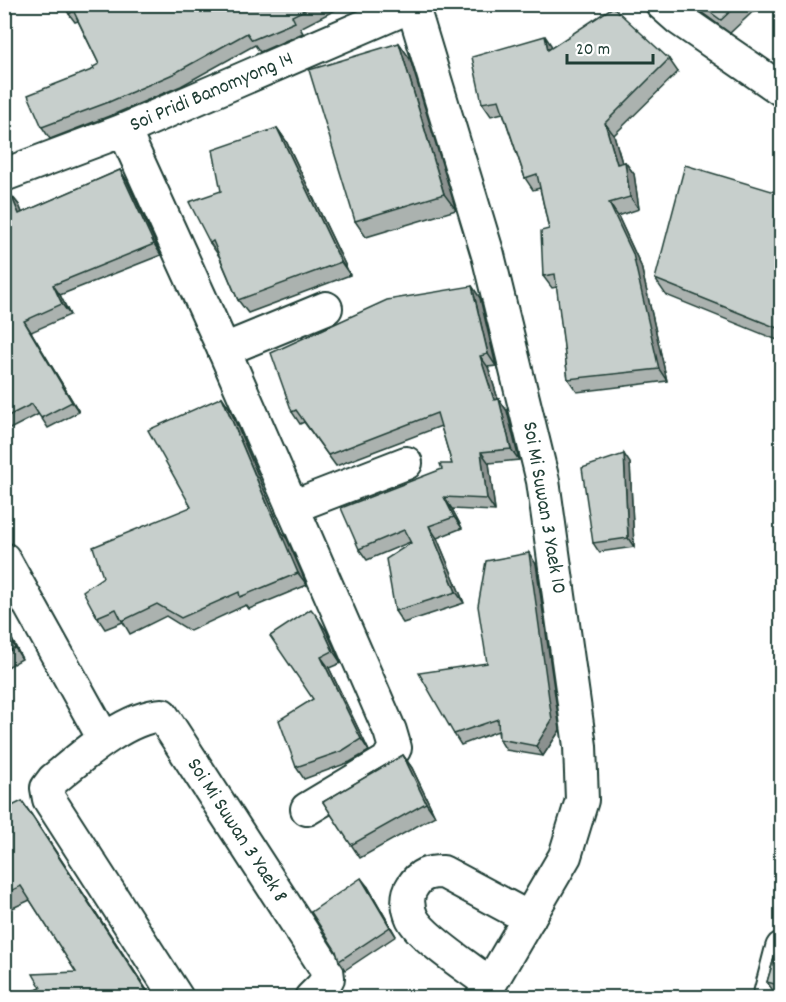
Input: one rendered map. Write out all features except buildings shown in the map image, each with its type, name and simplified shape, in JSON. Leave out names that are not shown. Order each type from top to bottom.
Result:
[{"type":"street","points":[[662,4],[679,19],[782,90]]},
{"type":"street","name":"Soi Pridi Banomyong 14","points":[[4,175],[124,130],[415,6]]},
{"type":"street","name":"Soi Mi Suwan 3 Yaek 10","points":[[415,6],[488,255],[543,481],[580,746],[582,801],[565,856],[486,991]]},
{"type":"street","points":[[124,130],[224,350],[390,731],[395,748],[387,760],[307,809]]},
{"type":"street","points":[[224,350],[326,308]]},
{"type":"street","points":[[292,507],[406,463]]},
{"type":"street","points":[[4,559],[104,739]]},
{"type":"street","name":"Soi Mi Suwan 3 Yaek 8","points":[[177,998],[49,799],[47,788],[53,780],[104,739],[149,716],[162,715],[327,970],[328,978],[311,998]]},
{"type":"street","points":[[486,991],[413,920],[408,905],[410,889],[428,872],[442,872],[529,918]]},
{"type":"street","points":[[769,998],[782,948]]}]
